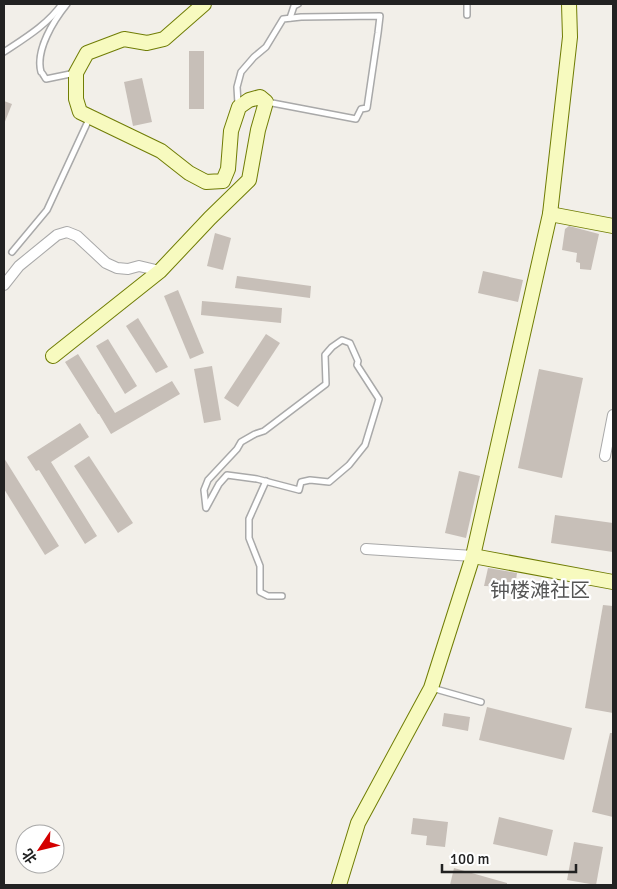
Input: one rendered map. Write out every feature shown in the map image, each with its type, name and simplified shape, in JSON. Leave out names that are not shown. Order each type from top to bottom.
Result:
[{"type":"street","points":[[53,356],[160,271],[249,180],[258,130],[266,102],[260,97],[249,100],[238,107],[232,131],[228,168],[223,181],[206,182],[190,173],[161,151],[80,112],[76,100],[76,73],[87,54],[124,39],[147,42],[164,39],[204,4]]},
{"type":"street","points":[[339,885],[358,823],[431,688],[474,556],[550,214],[570,37],[569,4]]},
{"type":"street","points":[[550,214],[613,226]]},
{"type":"street","points":[[4,285],[19,266],[57,235],[67,232],[77,236],[106,263],[116,268],[128,269],[139,266],[160,271]]},
{"type":"street","points":[[605,456],[613,415]]},
{"type":"street","points":[[366,549],[474,556],[613,582]]},
{"type":"lane","points":[[4,52],[44,24],[62,4]]},
{"type":"lane","points":[[67,4],[48,33],[40,54],[42,72],[46,79],[76,73]]},
{"type":"lane","points":[[290,18],[294,6],[298,4]]},
{"type":"lane","points":[[467,4],[467,15]]},
{"type":"lane","points":[[238,107],[237,87],[241,72],[266,47],[283,19],[380,16],[367,108],[361,109],[356,119],[266,102]]},
{"type":"lane","points":[[12,252],[47,210],[90,117]]},
{"type":"lane","points":[[342,340],[350,343],[358,361],[357,365],[379,399],[365,445],[349,465],[330,482],[310,480],[301,482],[298,490],[266,481],[228,475],[219,484],[206,508],[204,490],[208,480],[241,442],[264,430],[326,384],[325,355],[342,340]]},
{"type":"lane","points":[[266,481],[249,519],[249,538],[260,566],[260,592],[268,596],[282,596]]},
{"type":"lane","points":[[431,688],[481,702]]},
{"type":"building","points":[[189,51],[204,51],[204,109],[189,109]]},
{"type":"building","points":[[142,78],[152,122],[133,126],[124,82]]},
{"type":"building","points":[[4,101],[12,104],[4,124]]},
{"type":"building","points":[[569,226],[599,234],[591,270],[580,269],[580,263],[576,262],[577,253],[562,250],[565,229]]},
{"type":"building","points":[[215,233],[231,238],[223,270],[207,266]]},
{"type":"building","points":[[483,271],[523,280],[518,302],[478,293]]},
{"type":"building","points":[[237,276],[311,286],[310,298],[235,288]]},
{"type":"building","points":[[178,290],[204,353],[190,359],[164,296]]},
{"type":"building","points":[[202,301],[282,308],[281,323],[201,315]]},
{"type":"building","points":[[138,318],[168,367],[156,373],[126,326]]},
{"type":"building","points":[[266,334],[280,343],[238,407],[224,398]]},
{"type":"building","points":[[108,339],[137,386],[125,394],[96,346]]},
{"type":"building","points":[[78,354],[115,413],[172,381],[180,394],[111,434],[65,362]]},
{"type":"building","points":[[212,366],[221,420],[204,423],[194,369]]},
{"type":"building","points":[[539,369],[583,378],[562,478],[518,468]]},
{"type":"building","points":[[80,423],[89,437],[51,462],[97,536],[85,544],[39,470],[36,471],[27,457]]},
{"type":"building","points":[[89,456],[133,523],[118,533],[74,466]]},
{"type":"building","points":[[4,458],[59,546],[45,555],[4,489]]},
{"type":"building","points":[[459,471],[480,476],[466,538],[445,533]]},
{"type":"building","points":[[555,515],[613,523],[613,552],[551,543]]},
{"type":"building","points":[[488,568],[517,573],[515,587],[484,586]]},
{"type":"building","points":[[603,605],[613,606],[613,713],[585,708]]},
{"type":"building","points":[[487,707],[572,728],[564,760],[479,740]]},
{"type":"building","points":[[444,713],[470,717],[468,731],[442,726]]},
{"type":"building","points":[[610,733],[613,733],[613,817],[592,812]]},
{"type":"building","points":[[499,817],[553,830],[547,856],[493,844]]},
{"type":"building","points":[[413,818],[448,822],[445,847],[426,845],[427,836],[411,834]]},
{"type":"building","points":[[574,842],[603,847],[596,885],[567,880]]},
{"type":"building","points":[[454,868],[507,883],[507,885],[450,885]]},
{"type":"district","name":"钟楼滩社区","points":[[540,590]]}]
